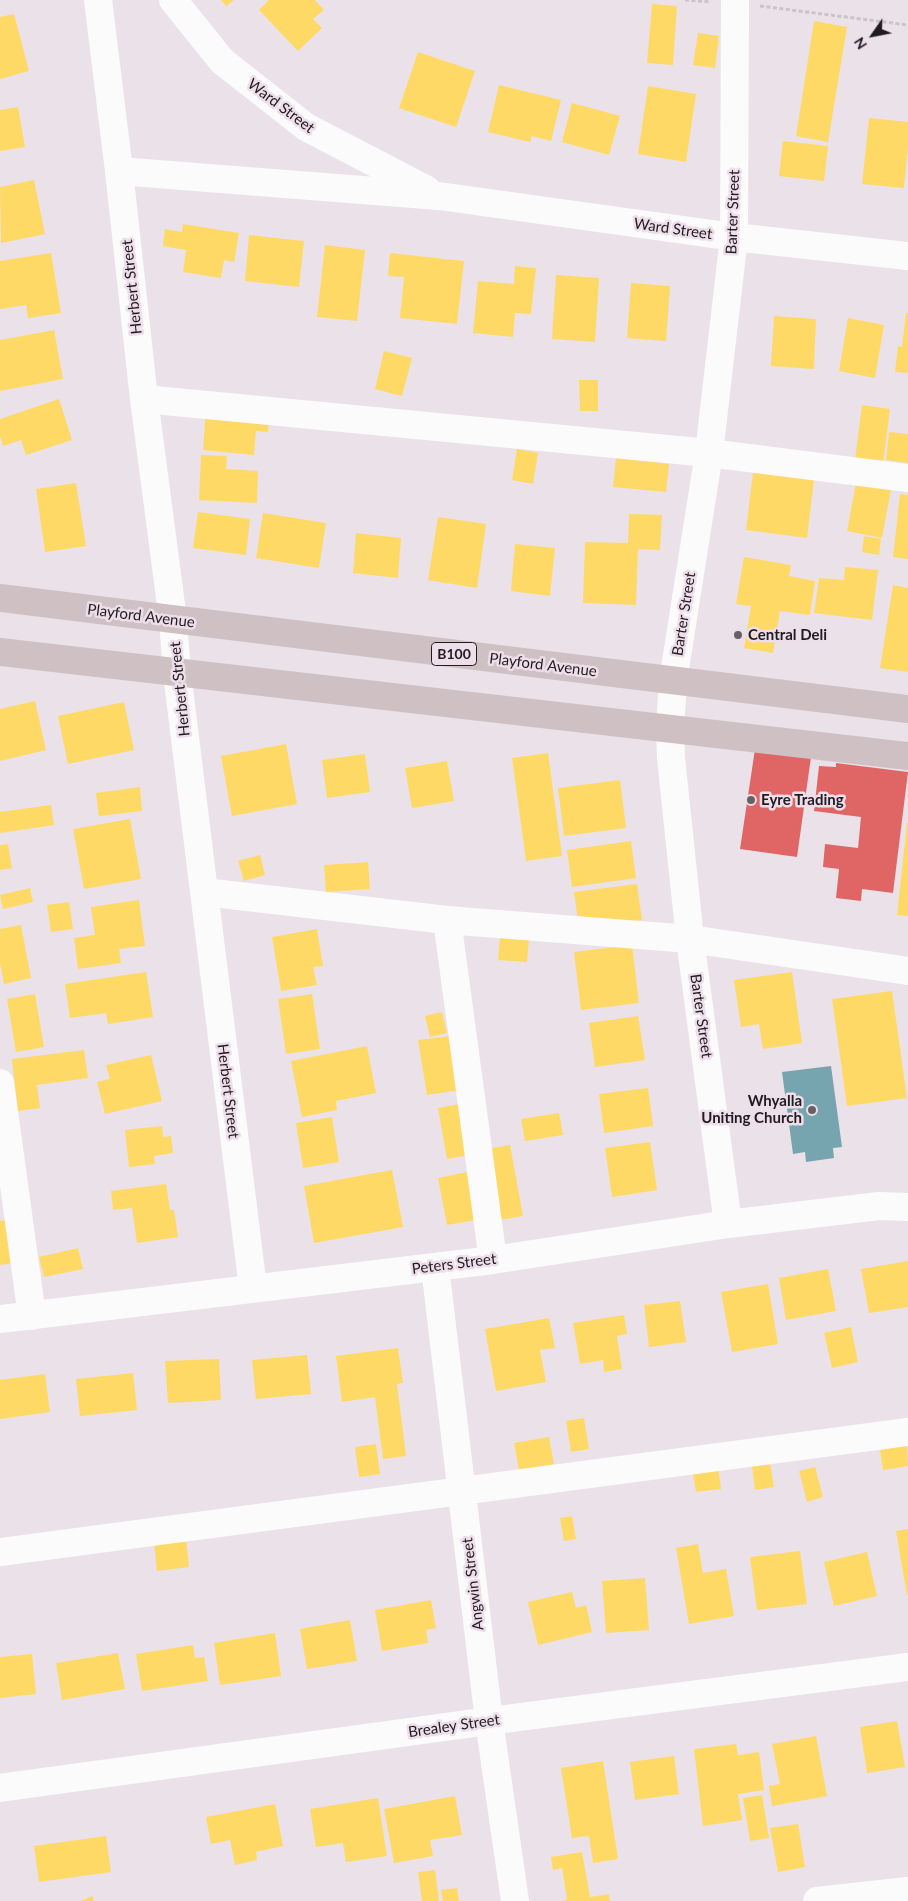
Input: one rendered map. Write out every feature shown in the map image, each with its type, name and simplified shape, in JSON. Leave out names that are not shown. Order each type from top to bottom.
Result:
[{"type":"highway","name":"Playford Avenue","points":[[0,598],[908,709]]},
{"type":"highway","points":[[0,652],[908,756]]},
{"type":"street","name":"Herbert Street","points":[[98,0],[144,400],[173,620],[177,673],[253,1288]]},
{"type":"street","name":"Ward Street","points":[[173,0],[222,61],[306,127],[439,196]]},
{"type":"street","name":"Barter Street","points":[[728,1224],[690,939],[671,758],[670,728],[673,681],[709,453],[734,237],[735,3]]},
{"type":"street","name":"Ward Street","points":[[119,171],[439,196],[734,237],[908,256]]},
{"type":"street","points":[[144,400],[709,453],[908,478]]},
{"type":"street","points":[[204,892],[447,920],[690,939],[908,971]]},
{"type":"street","points":[[447,920],[493,1260]]},
{"type":"street","points":[[0,1083],[32,1316]]},
{"type":"street","name":"Peters Street","points":[[0,1320],[493,1260],[728,1224],[879,1206],[908,1207]]},
{"type":"street","name":"Angwin Street","points":[[435,1267],[489,1721],[515,1901]]},
{"type":"street","points":[[0,1552],[908,1432]]},
{"type":"street","name":"Brealey Street","points":[[0,1788],[489,1721],[908,1667]]},
{"type":"street","points":[[817,1901],[908,1891]]},
{"type":"path","points":[[685,0],[735,3],[908,25]]},
{"type":"building: Homes","points":[[221,0],[234,0],[226,6]]},
{"type":"building: Homes","points":[[269,0],[315,0],[324,10],[313,19],[322,28],[298,51],[259,10]]},
{"type":"building: Homes","points":[[652,4],[677,6],[673,65],[647,63]]},
{"type":"building: Homes","points":[[14,14],[29,71],[0,79],[0,17]]},
{"type":"building: Homes","points":[[814,21],[847,27],[828,142],[796,136]]},
{"type":"building: Homes","points":[[698,33],[719,36],[715,68],[693,65]]},
{"type":"building: Homes","points":[[418,52],[475,71],[456,127],[399,108]]},
{"type":"building: Homes","points":[[499,85],[561,100],[551,141],[532,136],[530,142],[488,132]]},
{"type":"building: Homes","points":[[648,86],[696,94],[686,162],[638,154]]},
{"type":"building: Homes","points":[[572,103],[620,116],[609,155],[562,142]]},
{"type":"building: Homes","points":[[18,107],[25,147],[0,151],[0,110]]},
{"type":"building: Homes","points":[[869,118],[908,122],[908,147],[904,188],[862,184]]},
{"type":"building: Homes","points":[[783,141],[828,146],[824,181],[779,176]]},
{"type":"building: Homes","points":[[34,180],[45,234],[1,243],[0,187]]},
{"type":"building: Homes","points":[[183,224],[239,233],[234,262],[224,260],[221,278],[183,272],[186,250],[163,246],[165,229],[182,232]]},
{"type":"building: Homes","points":[[249,235],[304,241],[299,287],[245,281]]},
{"type":"building: Homes","points":[[325,245],[365,250],[357,321],[317,317]]},
{"type":"building: Homes","points":[[51,253],[61,313],[28,318],[26,305],[0,309],[0,261]]},
{"type":"building: Homes","points":[[390,253],[464,261],[457,324],[400,318],[404,277],[388,276]]},
{"type":"building: Homes","points":[[515,266],[536,268],[531,314],[515,313],[513,337],[473,333],[478,281],[514,284]]},
{"type":"building: Homes","points":[[556,275],[599,278],[595,342],[552,339]]},
{"type":"building: Homes","points":[[631,283],[670,286],[666,341],[627,338]]},
{"type":"building: Homes","points":[[906,313],[908,313],[908,373],[895,372],[898,346],[902,347]]},
{"type":"building: Homes","points":[[774,316],[816,319],[814,369],[771,366]]},
{"type":"building: Homes","points":[[848,318],[884,325],[875,378],[839,371]]},
{"type":"building: Homes","points":[[54,330],[63,379],[0,391],[0,340]]},
{"type":"building: Homes","points":[[384,351],[412,358],[402,396],[375,389]]},
{"type":"building: Homes","points":[[579,380],[598,380],[598,411],[580,411]]},
{"type":"building: Homes","points":[[59,399],[72,440],[26,455],[21,440],[3,446],[0,436],[0,419]]},
{"type":"building: Homes","points":[[862,405],[890,409],[883,464],[855,460]]},
{"type":"building: Homes","points":[[206,409],[269,415],[268,432],[256,431],[254,455],[203,450]]},
{"type":"building: Homes","points":[[889,432],[908,434],[908,463],[886,460]]},
{"type":"building: Homes","points":[[517,449],[538,453],[533,484],[512,480]]},
{"type":"building: Homes","points":[[201,455],[227,456],[226,469],[258,471],[257,503],[199,500]]},
{"type":"building: Homes","points":[[616,458],[669,464],[666,492],[613,487]]},
{"type":"building: Homes","points":[[753,472],[814,480],[807,538],[746,530]]},
{"type":"building: Homes","points":[[76,483],[86,546],[45,552],[36,489]]},
{"type":"building: Homes","points":[[856,483],[891,489],[882,538],[847,531]]},
{"type":"building: Homes","points":[[900,494],[908,495],[908,559],[893,557]]},
{"type":"building: Homes","points":[[198,512],[250,519],[246,555],[193,548]]},
{"type":"building: Homes","points":[[263,513],[326,523],[319,568],[256,558]]},
{"type":"building: Homes","points":[[629,514],[662,515],[660,550],[638,549],[636,605],[583,603],[585,542],[628,543]]},
{"type":"building: Homes","points":[[438,517],[486,524],[477,588],[428,580]]},
{"type":"building: Homes","points":[[356,533],[401,538],[398,578],[353,573]]},
{"type":"building: Homes","points":[[864,536],[881,539],[879,555],[862,552]]},
{"type":"building: Homes","points":[[515,544],[555,548],[550,596],[511,591]]},
{"type":"building: Homes","points":[[744,557],[791,565],[789,576],[815,581],[810,615],[780,611],[773,653],[744,648],[751,606],[736,604]]},
{"type":"building: Homes","points":[[845,567],[878,570],[872,620],[814,613],[819,578],[844,580]]},
{"type":"building: Homes","points":[[893,585],[908,588],[908,672],[880,668]]},
{"type":"building: Homes","points":[[35,701],[46,750],[0,761],[0,709]]},
{"type":"building: Homes","points":[[124,702],[134,750],[68,764],[58,716]]},
{"type":"building: Homes","points":[[286,744],[297,804],[232,816],[221,756]]},
{"type":"building: Homes","points":[[548,753],[562,856],[526,861],[512,758]]},
{"type":"building: Homes","points":[[365,754],[370,792],[327,798],[322,760]]},
{"type":"building: Homes","points":[[447,761],[454,801],[412,808],[405,768]]},
{"type":"building: Homes","points":[[620,780],[626,828],[564,836],[558,788]]},
{"type":"building: Homes","points":[[140,787],[142,811],[99,816],[96,793]]},
{"type":"building: Homes","points":[[51,805],[54,825],[0,833],[0,812]]},
{"type":"building: Homes","points":[[130,819],[141,879],[84,889],[73,829]]},
{"type":"building: Homes","points":[[908,823],[908,916],[897,915]]},
{"type":"building: Homes","points":[[631,841],[636,878],[572,887],[567,850]]},
{"type":"building: Homes","points":[[8,844],[12,868],[0,870],[0,845]]},
{"type":"building: Homes","points":[[260,855],[265,875],[244,881],[238,861]]},
{"type":"building: Homes","points":[[368,862],[370,889],[326,892],[324,865]]},
{"type":"building: Homes","points":[[637,884],[642,920],[579,928],[574,892]]},
{"type":"building: Homes","points":[[30,888],[33,902],[3,909],[0,895]]},
{"type":"building: Homes","points":[[139,900],[145,946],[119,949],[121,963],[78,969],[74,938],[95,935],[91,907]]},
{"type":"building: Homes","points":[[69,902],[73,929],[51,932],[47,905]]},
{"type":"building: Homes","points":[[21,925],[31,978],[4,984],[0,963],[0,929]]},
{"type":"building: Homes","points":[[317,929],[323,966],[313,967],[317,985],[281,991],[272,937]]},
{"type":"building: Homes","points":[[500,937],[529,940],[527,962],[498,960]]},
{"type":"building: Homes","points":[[632,945],[639,1003],[581,1010],[574,952]]},
{"type":"building: Homes","points":[[146,972],[153,1017],[108,1024],[106,1013],[70,1018],[65,984]]},
{"type":"building: Homes","points":[[792,972],[802,1043],[763,1049],[759,1024],[741,1027],[734,980]]},
{"type":"building: Homes","points":[[892,991],[907,1098],[847,1106],[832,999]]},
{"type":"building: Homes","points":[[35,994],[44,1047],[16,1052],[7,999]]},
{"type":"building: Homes","points":[[312,994],[320,1049],[286,1054],[278,999]]},
{"type":"building: Homes","points":[[442,1012],[447,1033],[430,1037],[425,1016]]},
{"type":"building: Homes","points":[[638,1016],[645,1060],[595,1067],[589,1023]]},
{"type":"building: Homes","points":[[451,1036],[460,1090],[427,1095],[418,1040]]},
{"type":"building: Homes","points":[[367,1046],[376,1093],[336,1101],[337,1110],[302,1117],[291,1061]]},
{"type":"building: Homes","points":[[84,1050],[88,1078],[37,1085],[40,1108],[18,1111],[12,1059]]},
{"type":"building: Homes","points":[[151,1055],[162,1101],[105,1114],[97,1082],[110,1079],[106,1065]]},
{"type":"building: Homes","points":[[648,1088],[653,1126],[604,1133],[599,1094]]},
{"type":"building: Homes","points":[[460,1104],[469,1155],[447,1159],[438,1108]]},
{"type":"building: Homes","points":[[559,1113],[563,1135],[525,1141],[521,1119]]},
{"type":"building: Homes","points":[[332,1117],[339,1162],[303,1168],[296,1123]]},
{"type":"building: Homes","points":[[162,1126],[163,1137],[171,1136],[173,1153],[154,1156],[155,1164],[129,1167],[125,1130]]},
{"type":"building: Homes","points":[[650,1142],[657,1190],[612,1197],[605,1148]]},
{"type":"building: Homes","points":[[510,1145],[523,1216],[500,1220],[487,1149]]},
{"type":"building: Homes","points":[[392,1170],[403,1227],[314,1243],[304,1186]]},
{"type":"building: Homes","points":[[467,1172],[476,1220],[447,1225],[438,1178]]},
{"type":"building: Homes","points":[[166,1184],[170,1210],[174,1210],[178,1237],[137,1243],[132,1208],[113,1210],[111,1191]]},
{"type":"building: Homes","points":[[7,1220],[14,1263],[0,1265],[0,1221]]},
{"type":"building: Homes","points":[[78,1248],[83,1269],[44,1277],[39,1257]]},
{"type":"building: Homes","points":[[908,1261],[908,1307],[869,1313],[861,1269]]},
{"type":"building: Homes","points":[[828,1269],[836,1311],[786,1320],[779,1278]]},
{"type":"building: Homes","points":[[768,1284],[778,1344],[732,1352],[721,1292]]},
{"type":"building: Homes","points":[[680,1301],[686,1342],[649,1347],[644,1305]]},
{"type":"building: Homes","points":[[624,1315],[627,1334],[617,1336],[622,1369],[604,1372],[603,1360],[580,1364],[573,1323]]},
{"type":"building: Homes","points":[[549,1318],[555,1348],[540,1350],[546,1382],[496,1391],[485,1329]]},
{"type":"building: Homes","points":[[851,1327],[858,1362],[832,1368],[824,1333]]},
{"type":"building: Homes","points":[[398,1348],[403,1383],[397,1384],[406,1456],[383,1459],[375,1397],[342,1402],[336,1356]]},
{"type":"building: Homes","points":[[307,1355],[311,1394],[256,1399],[252,1360]]},
{"type":"building: Homes","points":[[219,1359],[221,1400],[168,1403],[165,1361]]},
{"type":"building: Homes","points":[[133,1373],[137,1410],[80,1416],[76,1379]]},
{"type":"building: Homes","points":[[45,1374],[50,1412],[0,1419],[0,1380]]},
{"type":"building: Homes","points":[[584,1418],[589,1449],[571,1452],[566,1421]]},
{"type":"building: Homes","points":[[549,1437],[554,1464],[519,1470],[514,1443]]},
{"type":"building: Homes","points":[[376,1444],[380,1474],[359,1477],[355,1447]]},
{"type":"building: Homes","points":[[907,1445],[908,1466],[883,1470],[880,1450]]},
{"type":"building: Homes","points":[[770,1463],[774,1487],[755,1490],[752,1466]]},
{"type":"building: Homes","points":[[718,1466],[721,1489],[696,1492],[692,1469]]},
{"type":"building: Homes","points":[[815,1467],[823,1497],[807,1502],[799,1471]]},
{"type":"building: Homes","points":[[572,1516],[576,1539],[564,1541],[560,1518]]},
{"type":"building: Homes","points":[[908,1529],[908,1595],[907,1595],[896,1531]]},
{"type":"building: Homes","points":[[186,1538],[189,1567],[157,1571],[154,1542]]},
{"type":"building: Homes","points":[[698,1544],[703,1573],[726,1569],[734,1616],[689,1624],[676,1548]]},
{"type":"building: Homes","points":[[800,1551],[807,1604],[757,1610],[750,1557]]},
{"type":"building: Homes","points":[[867,1552],[877,1596],[834,1606],[824,1562]]},
{"type":"building: Homes","points":[[645,1578],[649,1630],[606,1633],[602,1581]]},
{"type":"building: Homes","points":[[572,1592],[576,1608],[586,1605],[592,1632],[538,1645],[528,1602]]},
{"type":"building: Homes","points":[[431,1600],[436,1628],[426,1630],[428,1643],[382,1651],[375,1610]]},
{"type":"building: Homes","points":[[350,1620],[357,1661],[307,1669],[300,1629]]},
{"type":"building: Homes","points":[[275,1633],[281,1676],[220,1685],[214,1643]]},
{"type":"building: Homes","points":[[193,1645],[195,1658],[204,1657],[208,1681],[142,1691],[136,1654]]},
{"type":"building: Homes","points":[[118,1653],[125,1689],[62,1700],[56,1663]]},
{"type":"building: Homes","points":[[32,1654],[36,1694],[0,1698],[0,1657]]},
{"type":"building: Homes","points":[[897,1721],[905,1767],[867,1773],[860,1727]]},
{"type":"building: Homes","points":[[816,1736],[827,1796],[772,1806],[769,1786],[780,1784],[772,1744]]},
{"type":"building: Homes","points":[[736,1744],[738,1755],[759,1752],[764,1790],[738,1794],[742,1820],[703,1826],[694,1749]]},
{"type":"building: Homes","points":[[674,1756],[679,1794],[635,1800],[630,1762]]},
{"type":"building: Homes","points":[[603,1761],[618,1859],[593,1863],[589,1836],[572,1838],[561,1768]]},
{"type":"building: Homes","points":[[762,1795],[769,1838],[750,1841],[743,1798]]},
{"type":"building: Homes","points":[[455,1796],[462,1835],[430,1840],[433,1856],[394,1863],[384,1809]]},
{"type":"building: Homes","points":[[378,1798],[387,1856],[346,1862],[343,1843],[316,1847],[310,1809]]},
{"type":"building: Homes","points":[[275,1804],[283,1846],[256,1852],[257,1860],[235,1865],[230,1840],[211,1844],[206,1817]]},
{"type":"building: Homes","points":[[798,1824],[805,1867],[778,1872],[770,1828]]},
{"type":"building: Homes","points":[[106,1836],[111,1872],[39,1882],[34,1846]]},
{"type":"building: Homes","points":[[582,1852],[590,1897],[609,1894],[610,1901],[563,1901],[567,1899],[562,1868],[553,1870],[551,1857]]},
{"type":"building: Homes","points":[[435,1870],[439,1901],[422,1901],[418,1872]]},
{"type":"building: Homes","points":[[457,1888],[459,1901],[443,1901],[441,1890]]},
{"type":"building: Homes","points":[[92,1896],[94,1901],[81,1901]]},
{"type":"building: Shops","points":[[755,749],[811,757],[797,857],[740,849]]},
{"type":"building: Shops","points":[[836,763],[908,772],[893,893],[862,889],[861,901],[836,898],[839,869],[823,867],[825,844],[858,848],[861,817],[814,811],[819,766],[836,767]]},
{"type":"building: Public","name":"Whyalla Uniting Church","points":[[831,1066],[842,1147],[833,1148],[834,1158],[806,1162],[805,1152],[793,1154],[782,1072]]},
{"type":"place","name":"Central Deli","points":[[738,635]]},
{"type":"place","name":"Eyre Trading","points":[[751,800]]},
{"type":"place","name":"Whyalla Uniting Church","points":[[812,1110]]}]
